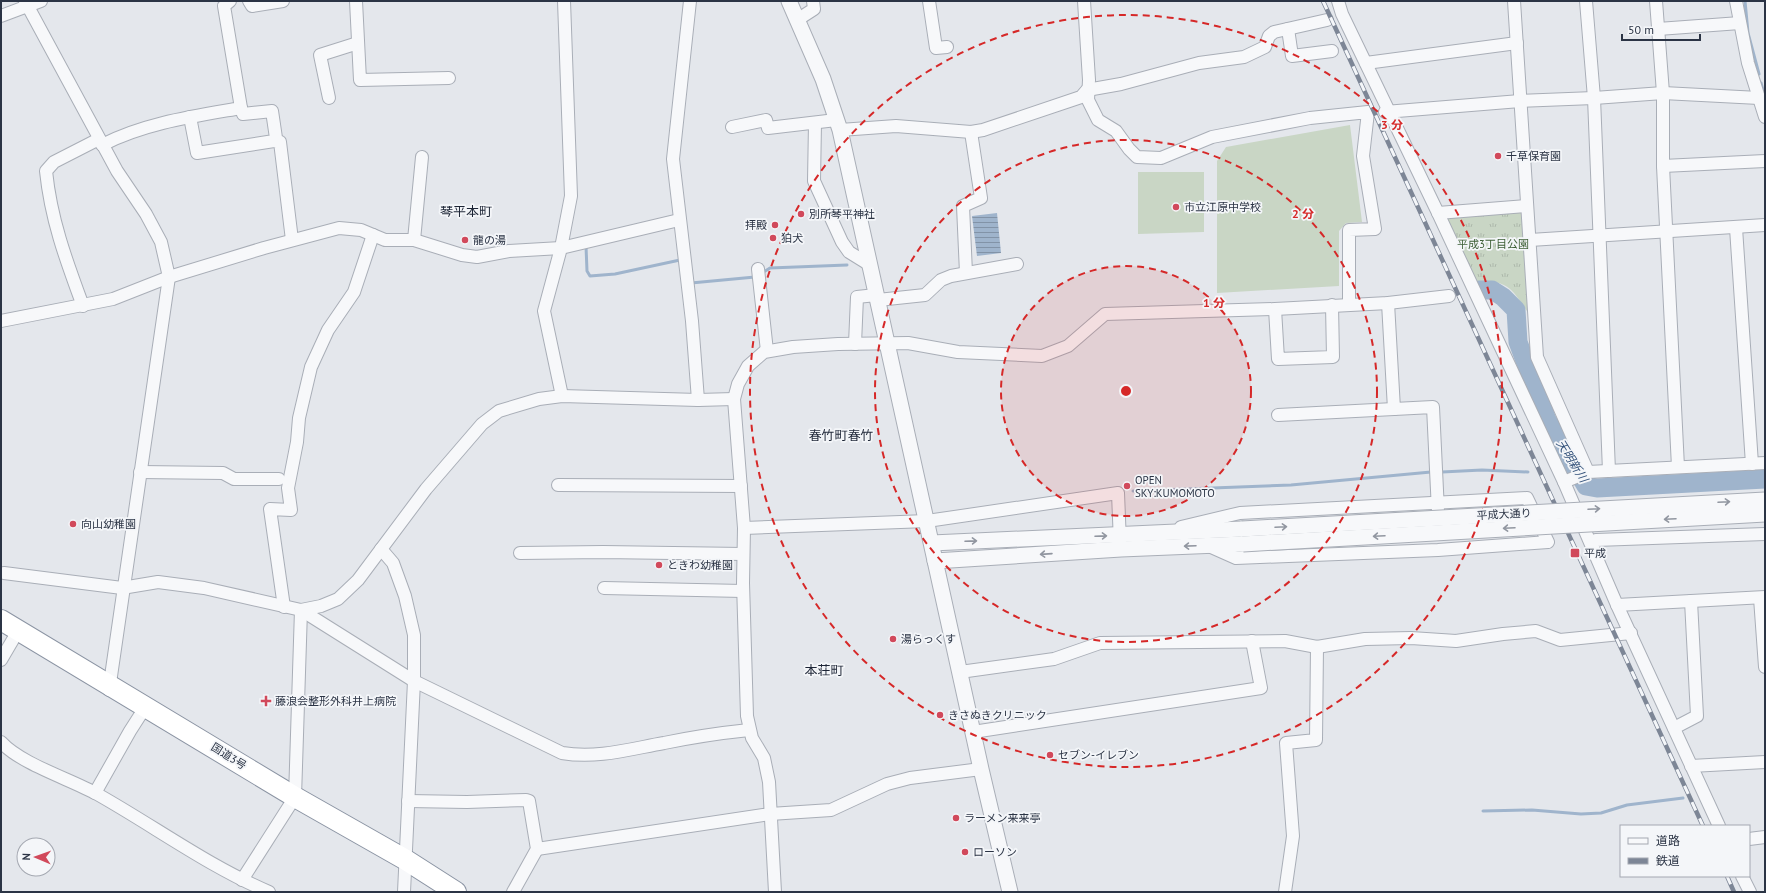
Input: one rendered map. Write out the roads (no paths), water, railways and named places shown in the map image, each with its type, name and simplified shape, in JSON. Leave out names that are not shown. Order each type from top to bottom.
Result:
[{"type":"highway","name":"国道3号","points":[[1,620],[10,635],[143,710],[292,801],[456,892]]},
{"type":"highway","name":"国道3号","points":[[405,865],[441,892]]},
{"type":"street","points":[[1,16],[26,3],[40,1]]},
{"type":"street","points":[[230,1],[224,6],[241,108],[243,114],[272,111],[276,138],[274,141]]},
{"type":"street","points":[[249,1],[252,6],[283,1]]},
{"type":"street","points":[[356,1],[360,80],[449,78]]},
{"type":"street","points":[[562,396],[544,311],[561,248],[571,196],[564,1]]},
{"type":"street","points":[[690,1],[673,159],[692,321],[698,400]]},
{"type":"street","points":[[789,1],[823,79],[838,125],[932,543],[980,769],[1010,892]]},
{"type":"street","points":[[798,20],[814,9],[813,1]]},
{"type":"street","points":[[929,1],[936,48],[947,47]]},
{"type":"street","points":[[1084,1],[1089,80],[1087,90],[1088,100],[1098,120],[1116,131],[1128,149],[1137,157],[1161,158],[1212,137],[1310,118],[1368,112],[1363,156],[1375,229],[1349,230],[1349,304]]},
{"type":"street","points":[[1338,1],[1342,14],[1366,63],[1387,112],[1438,213],[1564,482],[1617,605],[1719,825]]},
{"type":"street","points":[[1514,1],[1537,357],[1588,472]]},
{"type":"street","points":[[1586,1],[1594,98],[1609,471]]},
{"type":"street","points":[[1656,1],[1663,93],[1663,166],[1678,467]]},
{"type":"street","points":[[1736,1],[1748,63],[1765,117]]},
{"type":"street","points":[[26,3],[117,171],[146,214],[161,242],[169,278],[122,588],[109,690]]},
{"type":"street","points":[[732,128],[766,120],[768,128],[815,123],[896,126],[971,132],[1006,123],[1081,97],[1087,90],[1120,84],[1198,63],[1244,57],[1264,47],[1269,36],[1274,32],[1327,20]]},
{"type":"street","points":[[1658,29],[1740,23]]},
{"type":"street","points":[[1288,29],[1292,56],[1332,51]]},
{"type":"street","points":[[329,98],[320,55],[358,43]]},
{"type":"street","points":[[1366,63],[1516,43]]},
{"type":"street","points":[[1387,112],[1520,101],[1663,93],[1759,98]]},
{"type":"street","points":[[83,306],[57,233],[49,202],[46,171],[54,162],[119,136],[190,117],[241,108]]},
{"type":"street","points":[[190,117],[197,154],[274,141],[280,142],[292,240]]},
{"type":"street","points":[[815,123],[814,181],[842,242],[849,252],[870,265]]},
{"type":"street","points":[[966,273],[964,206],[981,198],[971,132]]},
{"type":"street","points":[[414,240],[422,157]]},
{"type":"street","points":[[1663,166],[1765,161]]},
{"type":"street","points":[[1438,213],[1528,206]]},
{"type":"street","points":[[1,321],[113,299],[169,278],[292,240],[339,228],[361,230],[385,240],[414,240],[462,255],[477,257],[509,251],[561,248],[679,220]]},
{"type":"street","points":[[1530,240],[1765,225]]},
{"type":"street","points":[[1736,228],[1752,464]]},
{"type":"street","points":[[284,606],[270,509],[291,510],[288,488],[297,442],[299,418],[312,367],[328,330],[354,292],[373,235]]},
{"type":"street","points":[[855,344],[857,297],[925,295],[941,280],[966,273],[1017,264]]},
{"type":"street","points":[[758,269],[767,351]]},
{"type":"street","points":[[774,892],[769,782],[764,758],[749,730],[746,702],[743,591],[744,528],[734,399],[738,384],[748,366],[767,351],[793,347],[855,344],[887,345],[908,343],[958,352],[1042,356],[1068,346],[1105,314],[1275,309],[1388,303],[1449,296]]},
{"type":"street","points":[[1388,303],[1394,410]]},
{"type":"street","points":[[1275,309],[1278,359],[1333,357],[1332,305]]},
{"type":"street","points":[[301,610],[321,606],[338,599],[358,580],[426,490],[482,424],[499,411],[517,405],[562,396],[698,400],[734,399]]},
{"type":"street","points":[[1278,415],[1434,408],[1438,504],[1438,550]]},
{"type":"street","points":[[1564,482],[1588,472],[1765,463]]},
{"type":"street","points":[[140,472],[223,473],[234,479],[279,479]]},
{"type":"street","points":[[558,485],[741,486]]},
{"type":"street","points":[[744,528],[927,521],[1118,493],[1120,542]]},
{"type":"street","points":[[935,561],[1120,542],[1240,513],[1438,504],[1527,498],[1548,542],[1438,550],[1236,558],[1208,545]]},
{"type":"street","name":"平成大通り","points":[[1243,536],[1765,500]]},
{"type":"street","name":"平成大通り","points":[[1243,536],[1765,514]]},
{"type":"street","points":[[1151,534],[1243,536]]},
{"type":"street","points":[[1592,548],[1596,540],[1765,534]]},
{"type":"street","points":[[932,543],[1120,542],[1208,545],[1243,536]]},
{"type":"street","points":[[381,549],[393,563],[405,596],[414,635],[414,681],[404,892]]},
{"type":"street","points":[[520,554],[603,552],[743,554]]},
{"type":"street","points":[[2,572],[122,588],[158,582],[204,588],[301,610],[414,681],[562,753],[580,756],[598,755],[701,736],[749,730]]},
{"type":"street","points":[[604,588],[743,591]]},
{"type":"street","points":[[1617,605],[1763,598],[1765,667]]},
{"type":"street","points":[[1674,728],[1697,716],[1690,601]]},
{"type":"street","points":[[242,880],[292,801],[301,610]]},
{"type":"street","points":[[960,672],[1054,659],[1100,643],[1285,641],[1317,647],[1366,639],[1411,638],[1456,641],[1536,631],[1560,640],[1631,633]]},
{"type":"street","points":[[1,660],[10,635]]},
{"type":"street","points":[[973,732],[1261,688],[1252,641]]},
{"type":"street","points":[[1285,892],[1293,836],[1286,742],[1316,740],[1317,647]]},
{"type":"street","points":[[95,793],[143,710]]},
{"type":"street","points":[[1,742],[12,752],[95,793],[242,880],[269,892]]},
{"type":"street","points":[[1691,766],[1765,762]]},
{"type":"street","points":[[537,849],[770,814],[831,810],[887,784],[910,778],[980,769]]},
{"type":"street","points":[[408,801],[529,801],[537,849],[513,892]]},
{"type":"street","points":[[1750,839],[1765,837]]},
{"type":"street","points":[[1742,877],[1750,892]]},
{"type":"water","points":[[997,213],[1001,253],[977,256],[972,216]]},
{"type":"waterway","points":[[1745,1],[1748,33],[1759,74]]},
{"type":"waterway","points":[[1761,83],[1765,97]]},
{"type":"waterway","points":[[586,246],[587,271],[590,276],[615,274],[680,260]]},
{"type":"waterway","points":[[762,273],[770,268],[847,265]]},
{"type":"waterway","points":[[691,283],[755,277]]},
{"type":"waterway","name":"天明新川","points":[[1479,290],[1492,290],[1503,297],[1516,310],[1518,342],[1547,420],[1586,486],[1597,488],[1765,479]]},
{"type":"waterway","points":[[1442,472],[1482,470],[1528,472]]},
{"type":"waterway","points":[[1133,491],[1291,485],[1431,472]]},
{"type":"waterway","points":[[1483,811],[1532,810],[1581,814],[1601,813],[1627,805],[1683,798]]},
{"type":"railway","points":[[1323,1],[1703,825]]},
{"type":"railway","points":[[1727,877],[1734,892]]},
{"type":"place","name":"千草保育園","points":[[1498,156]]},
{"type":"place","name":"市立江原中学校","points":[[1176,207]]},
{"type":"place","name":"別所琴平神社","points":[[801,214]]},
{"type":"place","name":"拝殿","points":[[775,225]]},
{"type":"place","name":"狛犬","points":[[773,238]]},
{"type":"place","name":"龍の湯","points":[[465,240]]},
{"type":"place","name":"OPEN SKY:KUMOMOTO","points":[[1127,486]]},
{"type":"place","name":"向山幼稚園","points":[[73,524]]},
{"type":"place","name":"平成","points":[[1575,553]]},
{"type":"place","name":"ときわ幼稚園","points":[[659,565]]},
{"type":"place","name":"湯らっくす","points":[[893,639]]},
{"type":"place","name":"藤浪会整形外科井上病院","points":[[266,701]]},
{"type":"place","name":"きさぬきクリニック","points":[[940,715]]},
{"type":"place","name":"セブン-イレブン","points":[[1050,755]]},
{"type":"place","name":"ラーメン来来亭","points":[[956,818]]},
{"type":"place","name":"ローソン","points":[[965,852]]},
{"type":"district","name":"琴平本町","points":[[466,211]]},
{"type":"district","name":"春竹町春竹","points":[[841,435]]},
{"type":"district","name":"本荘町","points":[[824,670]]},
{"type":"park label","name":"平成3丁目公園","points":[[1493,244]]}]
